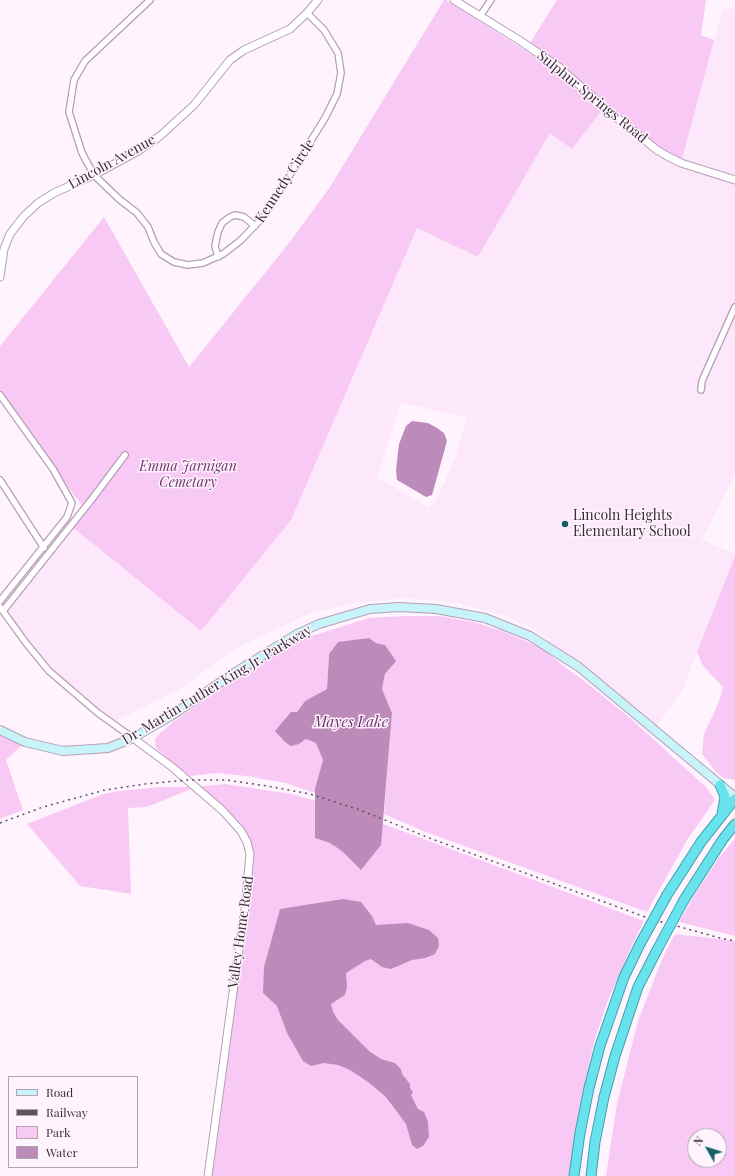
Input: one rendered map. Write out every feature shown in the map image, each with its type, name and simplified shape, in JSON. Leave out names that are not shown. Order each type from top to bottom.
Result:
[{"type":"highway","points":[[720,784],[724,797],[721,816]]},
{"type":"highway","points":[[574,1176],[585,1111],[600,1046],[624,977],[667,894],[701,842],[735,798]]},
{"type":"highway","points":[[591,1176],[595,1142],[604,1097],[615,1056],[638,987],[684,900],[723,839],[735,824]]},
{"type":"main road","name":"Dr. Martin Luther King Jr. Parkway","points":[[0,730],[25,742],[63,751],[108,748],[133,738],[171,716],[234,673],[297,634],[319,624],[370,609],[399,607],[436,609],[485,618],[530,636],[579,667],[735,798]]},
{"type":"street","name":"Kennedy Circle","points":[[150,0],[85,61],[74,80],[69,112],[82,153],[94,175],[119,199],[137,213],[148,227],[161,254],[174,262],[188,265],[203,263],[218,257],[240,241],[265,215],[325,118],[337,94],[340,74],[338,53],[324,30],[307,13]]},
{"type":"street","name":"Lincoln Avenue","points":[[0,277],[4,249],[10,234],[24,216],[38,203],[54,193],[94,175],[138,151],[160,136],[194,105],[230,60],[244,50],[290,29],[318,0]]},
{"type":"street","name":"Sulphur Springs Road","points":[[454,0],[523,42],[560,68],[612,114],[662,153],[681,162],[735,180]]},
{"type":"street","points":[[480,16],[491,0]]},
{"type":"street","points":[[218,257],[215,246],[218,232],[222,223],[235,215],[244,217],[255,226]]},
{"type":"street","points":[[701,390],[702,381],[735,307]]},
{"type":"street","points":[[0,395],[52,469],[72,503],[67,517],[44,548],[0,601]]},
{"type":"street","points":[[125,455],[71,526],[2,609],[48,671],[98,713],[133,738]]},
{"type":"street","points":[[0,480],[44,548]]},
{"type":"street","name":"Valley Home Road","points":[[133,738],[172,767],[222,810],[241,831],[247,842],[250,854],[245,909],[208,1176]]},
{"type":"shaded area","points":[[735,8],[735,474],[702,540],[735,554],[735,556],[683,689],[654,730],[537,631],[505,616],[461,604],[408,598],[356,603],[311,613],[235,649],[180,689],[116,721],[78,693],[47,666],[3,611],[71,526],[201,631],[417,228],[478,257],[550,132],[572,149],[604,106],[681,162],[723,10]],"holes":[[[401,403],[467,417],[455,458],[439,495],[429,508],[377,477]]]},
{"type":"green space","name":"Emma Jarnigan Cemetary","points":[[444,0],[534,56],[602,110],[572,149],[550,133],[478,257],[417,228],[291,520],[201,631],[71,526],[85,509],[53,469],[0,395],[0,346],[104,217],[189,367],[289,243],[330,187]]},
{"type":"green space","points":[[557,0],[706,0],[701,35],[714,40],[681,163],[667,156],[528,46]]},
{"type":"green space","points":[[735,556],[735,780],[723,778],[716,772],[702,754],[704,734],[718,704],[723,687],[703,666],[697,652]]},
{"type":"green space","points":[[440,616],[477,623],[502,631],[542,648],[630,718],[707,788],[715,800],[687,840],[647,912],[423,831],[384,814],[392,713],[382,689],[385,674],[385,645],[376,643],[369,638],[329,654],[327,689],[305,701],[297,712],[299,744],[306,739],[316,743],[323,759],[315,793],[286,783],[246,776],[217,773],[190,776],[156,748],[155,739],[172,723],[264,657],[299,640],[369,618]]},
{"type":"green space","points":[[0,730],[25,742],[6,760],[23,810],[0,819]]},
{"type":"green space","points":[[225,784],[291,794],[335,806],[644,921],[608,1000],[594,1042],[581,1102],[569,1176],[208,1176],[250,854],[241,831],[196,787],[147,807],[128,808],[131,894],[80,886],[27,824],[103,794],[160,787],[195,787]]},
{"type":"green space","points":[[735,839],[735,936],[679,922],[720,856]]},
{"type":"green space","points":[[675,934],[735,941],[735,1176],[606,1176],[617,1103],[638,1021],[663,957]]},
{"type":"water","points":[[412,421],[428,423],[437,428],[444,433],[447,441],[432,495],[426,497],[397,480],[396,470],[399,444],[406,426]]},
{"type":"water","name":"Mayes Lake","points":[[369,638],[376,643],[385,645],[396,661],[385,674],[382,689],[392,713],[381,845],[361,870],[342,851],[330,843],[315,838],[315,789],[323,760],[316,743],[306,739],[299,744],[291,746],[275,731],[291,712],[297,712],[305,701],[327,689],[329,654],[338,642]]},
{"type":"water","points":[[343,899],[361,902],[372,916],[376,925],[408,923],[429,930],[438,938],[439,946],[435,954],[425,958],[412,960],[391,969],[382,967],[371,959],[365,961],[346,973],[347,987],[345,995],[331,1004],[333,1012],[338,1020],[369,1051],[381,1059],[395,1063],[401,1069],[402,1074],[410,1084],[410,1088],[413,1092],[411,1095],[418,1109],[424,1112],[428,1122],[429,1137],[423,1146],[417,1149],[412,1145],[406,1124],[385,1096],[368,1082],[350,1070],[338,1065],[324,1063],[311,1066],[303,1061],[287,1033],[277,1006],[263,993],[264,967],[280,909]]},
{"type":"railway","points":[[0,823],[43,807],[105,790],[145,784],[187,780],[226,780],[267,786],[310,794],[360,810],[432,839],[648,918],[735,941]]},
{"type":"place","name":"Lincoln Heights Elementary School","points":[[565,524]]}]
